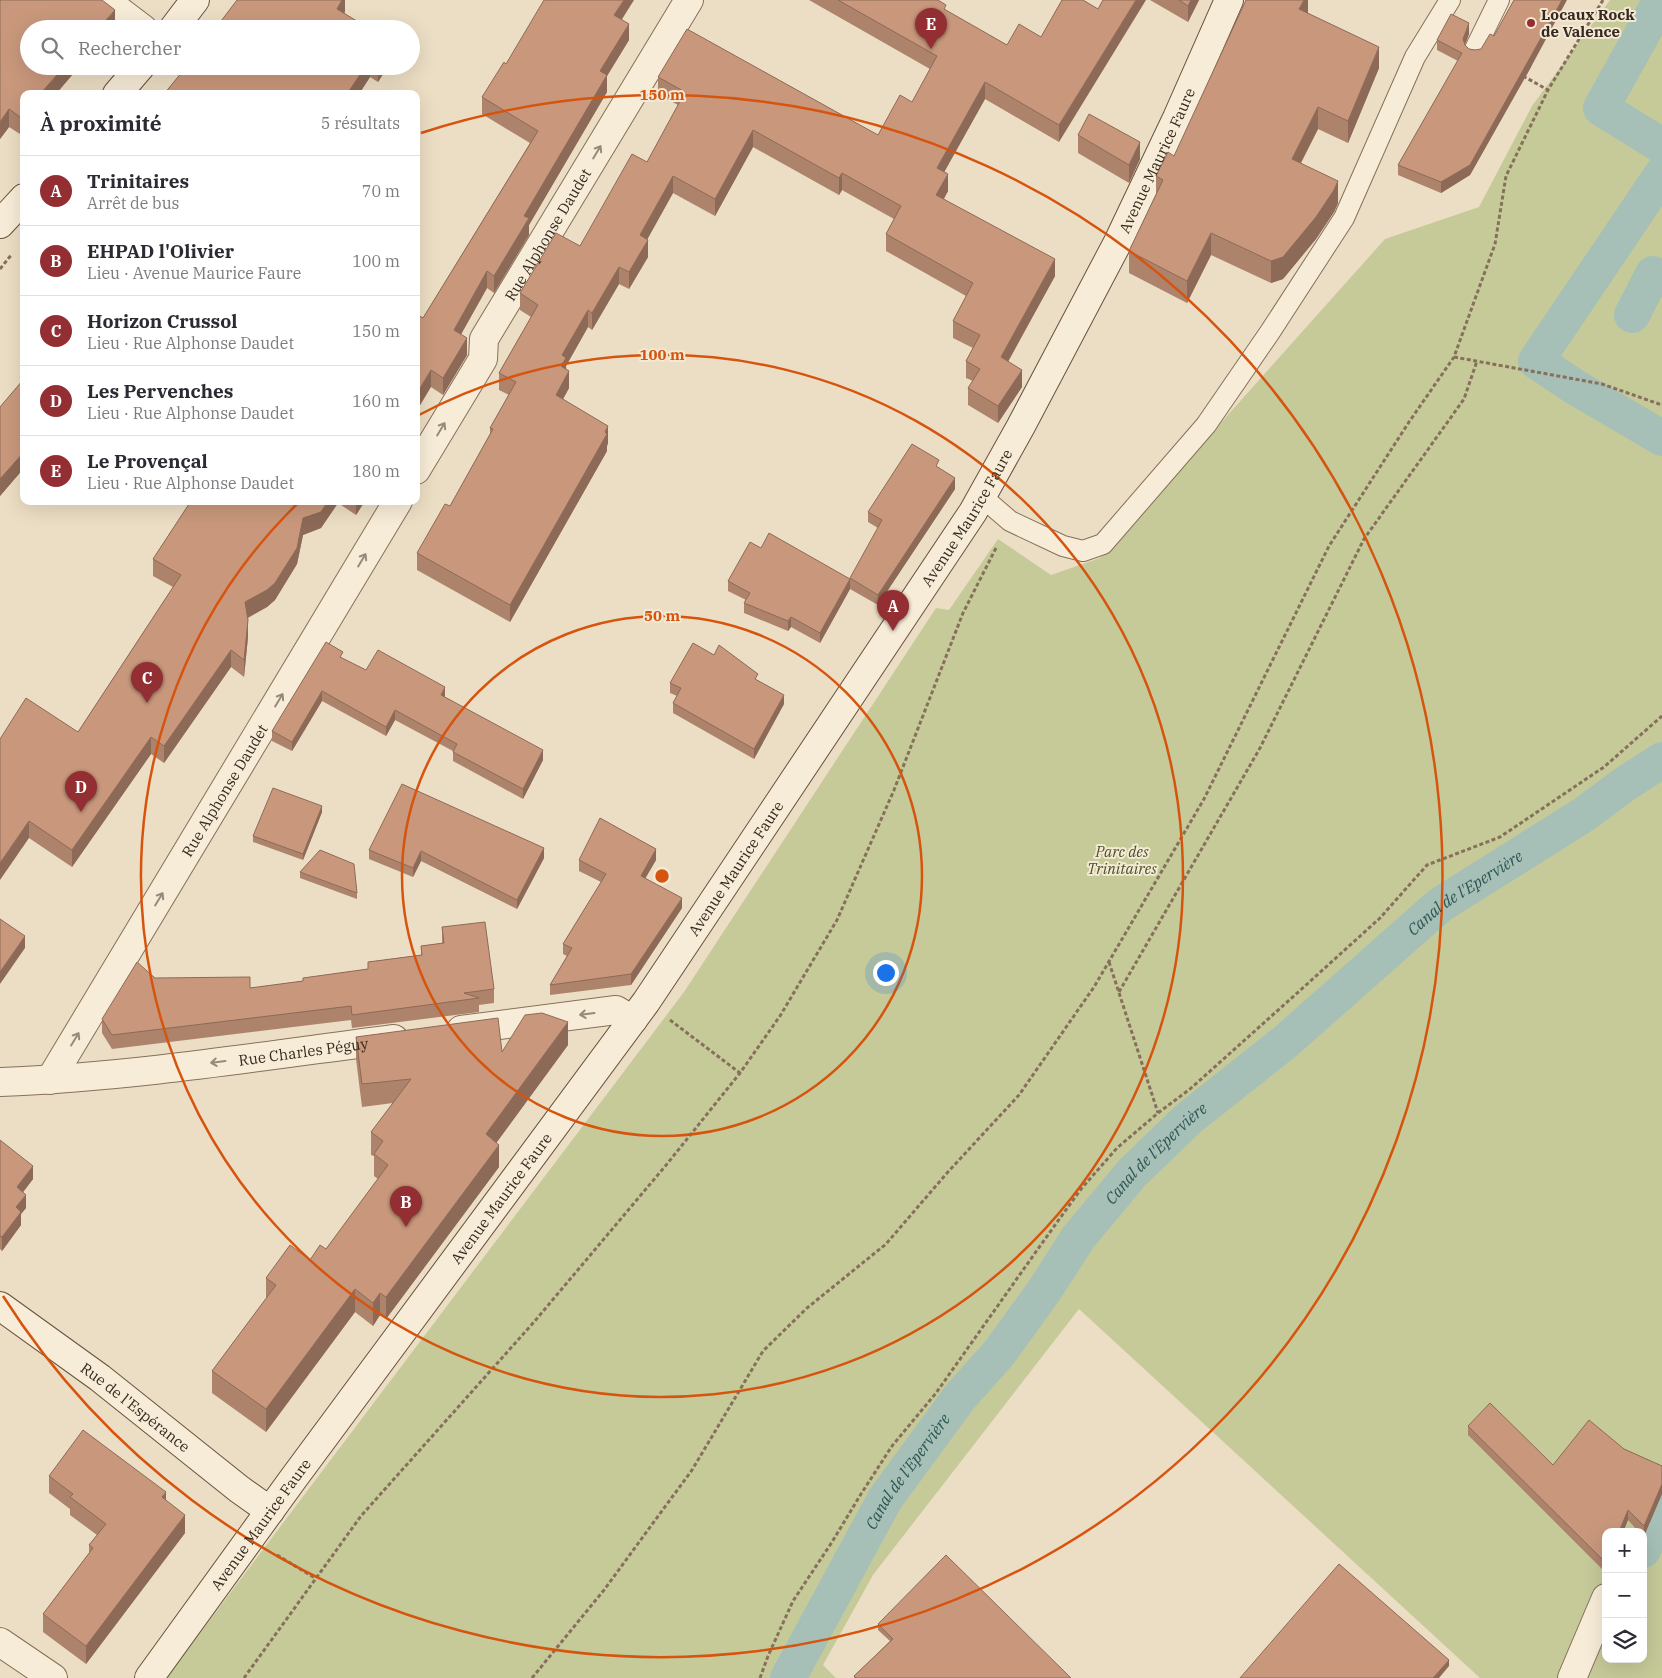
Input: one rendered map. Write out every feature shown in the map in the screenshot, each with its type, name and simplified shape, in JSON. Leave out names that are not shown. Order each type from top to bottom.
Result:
[{"type":"street","points":[[106,0],[132,20]]},
{"type":"street","points":[[180,20],[195,0]]},
{"type":"street","name":"Rue Alphonse Daudet","points":[[420,463],[483,359],[484,339],[689,0]]},
{"type":"street","name":"Avenue Maurice Faure","points":[[149,1678],[250,1538],[640,1011],[968,519],[1021,426],[1118,242],[1177,118],[1229,0]]},
{"type":"street","points":[[120,90],[133,75]]},
{"type":"street","points":[[0,224],[20,202]]},
{"type":"street","name":"Rue Alphonse Daudet","points":[[50,1080],[396,505]]},
{"type":"street","name":"Rue Charles Péguy","points":[[0,1082],[120,1074],[616,1010],[640,1011]]},
{"type":"street","name":"Rue de l'Espérance","points":[[0,1306],[100,1378],[239,1489],[270,1511]]},
{"type":"street","points":[[1572,1678],[1602,1607]]},
{"type":"street","points":[[0,1642],[53,1678]]},
{"type":"lane","points":[[981,496],[1010,521],[1063,546],[1084,551],[1104,544],[1206,425],[1270,332],[1344,218],[1415,57],[1450,0]]},
{"type":"lane","points":[[1475,49],[1499,0]]},
{"type":"path","points":[[532,1678],[604,1590],[692,1470],[763,1351],[807,1308],[886,1244],[947,1173],[1019,1095],[1094,987],[1204,799],[1329,546],[1409,422],[1454,357],[1495,244],[1506,176],[1548,90],[1603,0]]},
{"type":"path","points":[[1475,49],[1548,90]]},
{"type":"path","points":[[1454,357],[1602,384],[1662,405]]},
{"type":"path","points":[[1119,992],[1260,748],[1364,539],[1464,399],[1477,361]]},
{"type":"path","points":[[244,1678],[361,1516],[534,1322],[667,1164],[740,1072],[780,1016],[837,920],[894,790],[963,613],[1010,521]]},
{"type":"path","points":[[760,1678],[793,1601],[892,1446],[936,1394],[1017,1277],[1081,1190],[1117,1148],[1197,1083],[1380,918],[1427,865],[1500,837],[1604,767],[1662,716]]},
{"type":"path","points":[[1109,962],[1158,1113]]},
{"type":"path","points":[[640,1011],[740,1072]]},
{"type":"path","points":[[250,1538],[315,1578]]},
{"type":"green space","name":"Parc des Trinitaires","points":[[1610,0],[1662,0],[1662,1678],[1480,1678],[1079,1309],[873,1575],[823,1665],[836,1678],[166,1678],[684,992],[936,608],[949,610],[998,539],[1051,575],[1100,558],[1385,239],[1479,207],[1532,106]]},
{"type":"building","points":[[0,0],[102,0],[115,10],[106,20],[20,20],[20,75],[57,75],[44,90],[20,90],[20,117],[9,109],[0,122]]},
{"type":"building","points":[[237,0],[342,0],[337,9],[355,20],[222,20]]},
{"type":"building","points":[[544,0],[624,0],[614,15],[629,24],[600,71],[607,75],[524,216],[529,218],[494,276],[487,271],[454,330],[467,338],[443,378],[431,370],[420,388],[420,316],[423,318],[538,131],[482,97],[504,62],[506,64]]},
{"type":"building","points":[[838,0],[938,0],[946,5],[944,9],[1007,45],[1019,24],[1041,37],[1062,0],[1083,0],[1098,9],[1103,0],[1136,0],[1059,125],[985,82],[937,168],[948,174],[936,195],[1055,259],[1001,357],[1022,370],[998,406],[968,388],[980,369],[966,361],[980,335],[953,321],[973,283],[886,234],[901,206],[842,173],[839,178],[753,130],[715,199],[673,176],[640,235],[648,240],[629,272],[619,267],[592,313],[588,310],[562,355],[566,358],[561,366],[569,371],[556,395],[608,426],[605,432],[607,434],[510,605],[417,553],[445,504],[450,506],[493,429],[490,428],[516,382],[499,373],[538,305],[520,293],[556,233],[580,246],[632,154],[647,162],[685,92],[658,77],[687,29],[878,135],[900,95],[912,102],[937,56]]},
{"type":"building","points":[[1179,0],[1191,0],[1188,6]]},
{"type":"building","points":[[1246,0],[1304,0],[1299,9],[1379,47],[1348,121],[1318,107],[1292,159],[1338,181],[1316,217],[1283,257],[1271,261],[1211,233],[1187,281],[1129,251],[1163,180],[1156,176],[1168,152],[1174,156]]},
{"type":"building","points":[[1514,0],[1562,0],[1470,165],[1441,182],[1398,165],[1462,53],[1437,40],[1451,14],[1469,23],[1463,39],[1465,45],[1469,49],[1481,49],[1490,34],[1494,36]]},
{"type":"building","points":[[180,75],[360,75],[350,90],[167,90]]},
{"type":"building","points":[[1089,114],[1140,142],[1129,165],[1078,135]]},
{"type":"building","points":[[20,384],[20,456],[0,479],[0,407]]},
{"type":"building","points":[[912,444],[939,460],[936,466],[955,478],[878,595],[850,578],[882,520],[868,512]]},
{"type":"building","points":[[188,505],[325,505],[321,512],[303,518],[297,548],[275,583],[267,590],[245,602],[248,620],[244,660],[231,650],[164,746],[151,737],[72,850],[29,821],[0,863],[0,739],[26,698],[78,732],[181,575],[153,559]]},
{"type":"building","points":[[769,533],[850,579],[820,633],[791,617],[788,621],[744,603],[750,593],[728,581],[750,542],[761,548]]},
{"type":"building","points":[[326,642],[343,652],[340,657],[366,670],[378,650],[445,687],[441,695],[543,750],[523,789],[453,752],[457,744],[395,710],[386,727],[322,691],[292,742],[272,731]]},
{"type":"building","points":[[693,643],[714,655],[719,645],[758,674],[755,679],[784,695],[754,749],[673,703],[681,688],[670,683]]},
{"type":"building","points":[[402,784],[544,848],[517,900],[421,851],[413,868],[369,850]]},
{"type":"building","points":[[273,788],[322,806],[303,854],[253,836]]},
{"type":"building","points":[[600,818],[656,849],[641,876],[682,898],[631,974],[550,985],[572,948],[563,944],[606,874],[579,860]]},
{"type":"building","points":[[320,850],[354,864],[357,893],[300,872]]},
{"type":"building","points":[[0,919],[25,936],[0,972]]},
{"type":"building","points":[[485,922],[494,989],[464,993],[479,998],[352,1015],[351,1006],[112,1035],[102,1019],[137,962],[155,978],[250,977],[250,988],[303,981],[303,978],[368,969],[368,962],[422,955],[421,946],[444,943],[442,927]]},
{"type":"building","points":[[542,1013],[568,1022],[486,1134],[499,1145],[386,1297],[380,1293],[373,1303],[355,1289],[266,1409],[212,1371],[276,1285],[266,1278],[290,1245],[310,1260],[320,1245],[326,1249],[388,1165],[374,1154],[383,1141],[371,1132],[411,1079],[362,1084],[356,1037],[498,1018],[502,1052],[525,1015]]},
{"type":"building","points":[[0,1140],[33,1166],[17,1187],[26,1195],[16,1207],[21,1212],[2,1237],[0,1236]]},
{"type":"building","points":[[1490,1403],[1553,1465],[1589,1420],[1624,1449],[1662,1466],[1662,1484],[1644,1526],[1628,1510],[1621,1528],[1602,1528],[1602,1559],[1468,1426]]},
{"type":"building","points":[[83,1430],[166,1492],[162,1497],[185,1515],[86,1646],[43,1614],[93,1548],[89,1545],[106,1524],[70,1497],[73,1494],[49,1476]]},
{"type":"building","points":[[946,1555],[1071,1678],[856,1678],[854,1676],[893,1639],[878,1624]]},
{"type":"building","points":[[1339,1564],[1449,1660],[1433,1678],[1240,1678]]},
{"type":"waterway","points":[[1661,0],[1601,108],[1662,146]]},
{"type":"waterway","points":[[1662,174],[1536,361],[1575,387],[1662,438]]},
{"type":"waterway","points":[[1632,315],[1653,274]]},
{"type":"waterway","name":"Canal de l'Epervière","points":[[788,1678],[885,1499],[959,1398],[999,1353],[1044,1291],[1078,1238],[1132,1173],[1188,1119],[1285,1042],[1440,905],[1583,815],[1662,760]]},
{"type":"waterway","points":[[1647,1541],[1662,1509]]},
{"type":"place","name":"Locaux Rock de Valence","points":[[1531,23]]},
{"type":"place","name":"Le Provençal","points":[[931,49]]},
{"type":"place","name":"Trinitaires","points":[[893,631]]},
{"type":"place","name":"Horizon Crussol","points":[[147,703]]},
{"type":"place","name":"Les Pervenches","points":[[81,812]]},
{"type":"place","name":"EHPAD l'Olivier","points":[[406,1227]]}]
